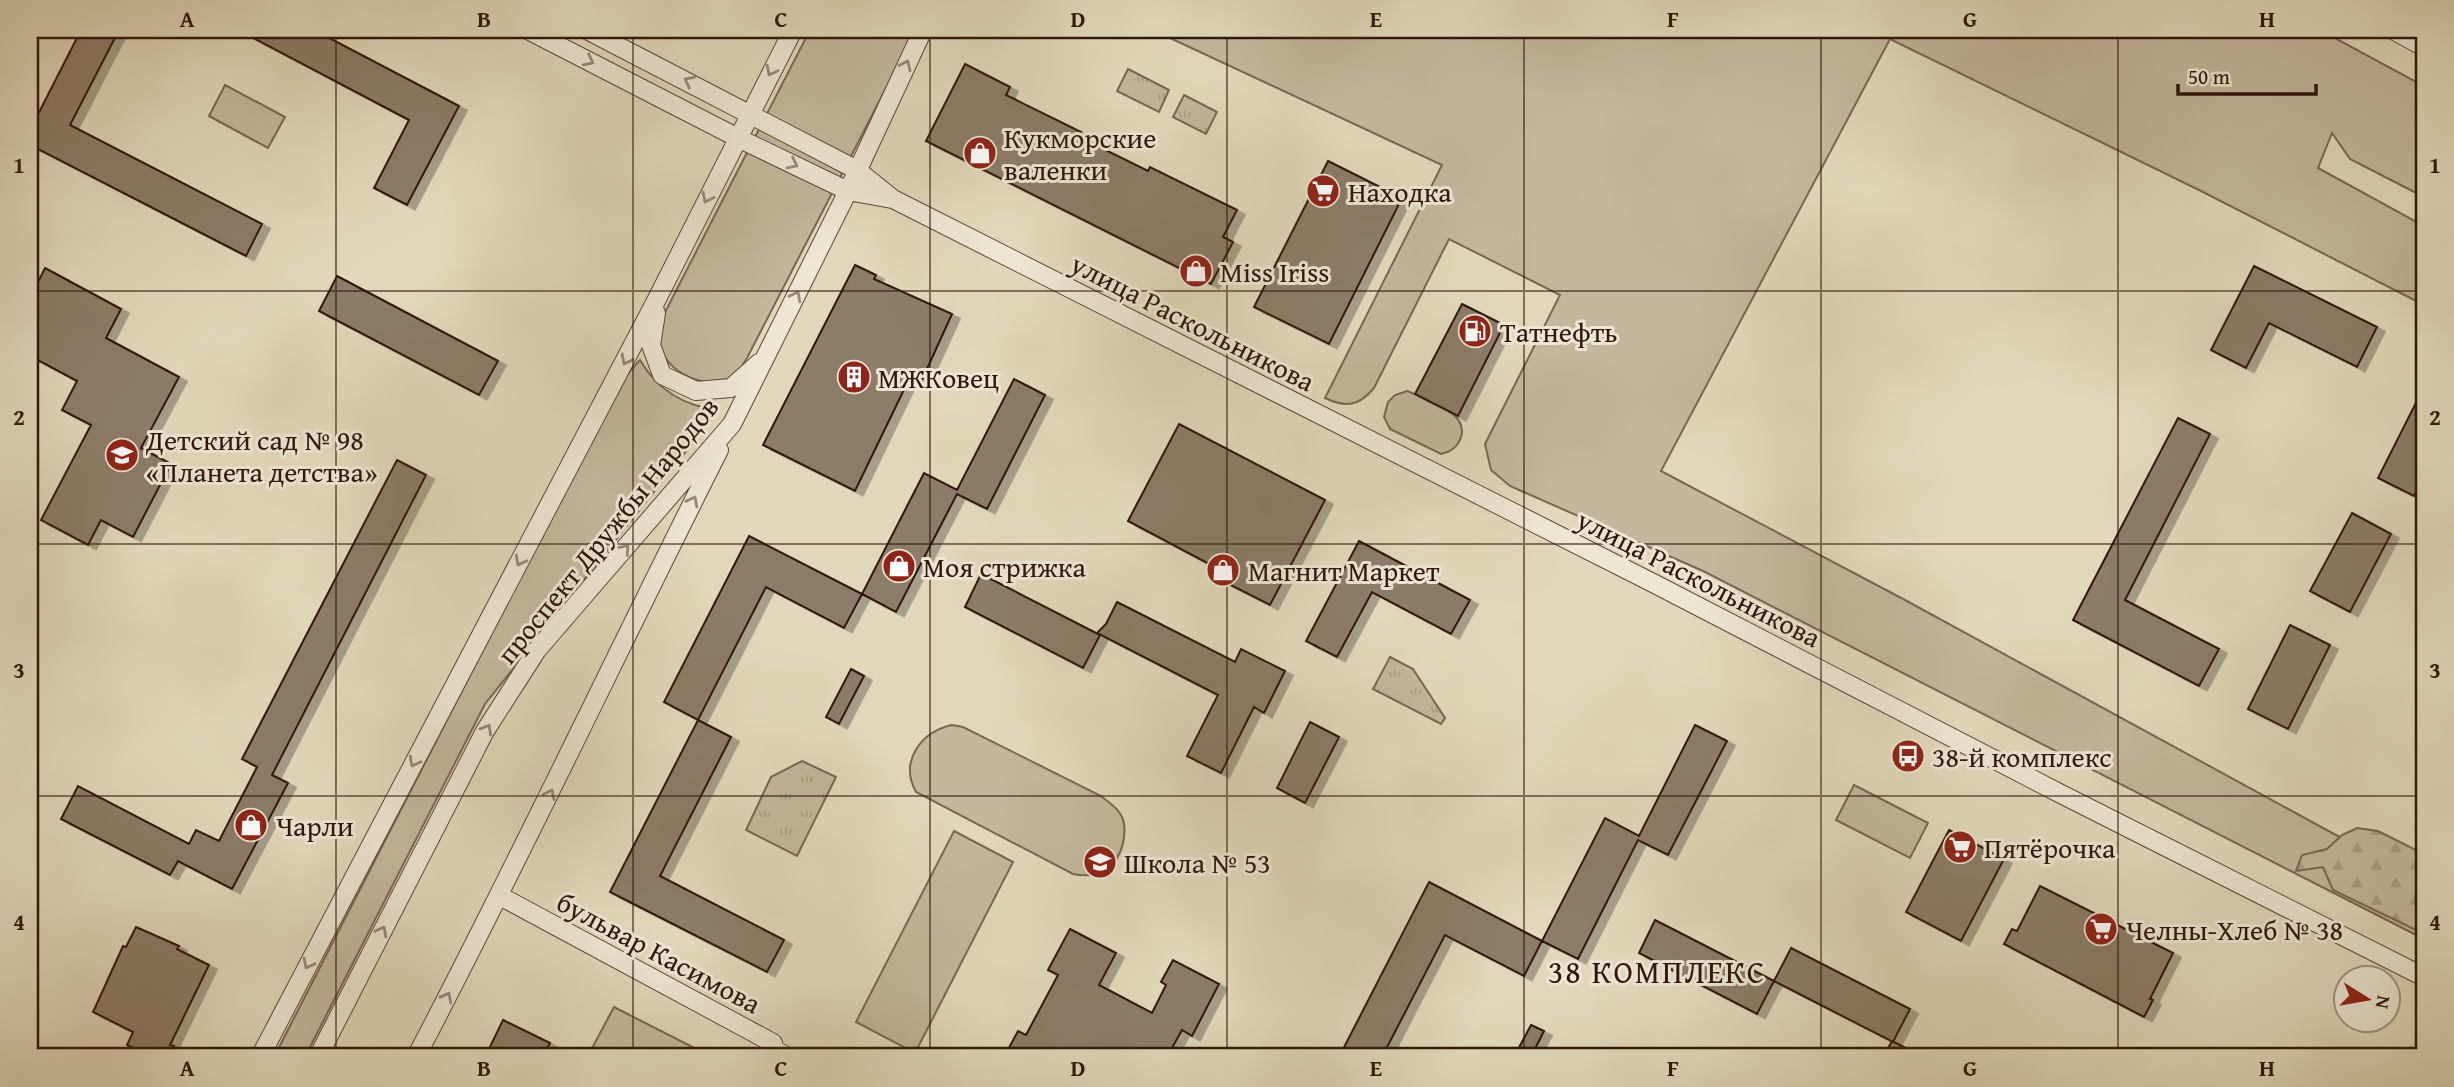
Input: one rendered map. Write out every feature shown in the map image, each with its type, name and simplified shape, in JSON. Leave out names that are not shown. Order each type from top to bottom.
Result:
[{"type":"street","points":[[528,30],[848,191],[893,199]]},
{"type":"street","points":[[587,30],[857,170],[893,199]]},
{"type":"street","name":"проспект Дружбы Народов","points":[[260,1057],[657,299],[793,30]]},
{"type":"street","name":"проспект Дружбы Народов","points":[[318,1057],[485,731],[537,650],[732,424],[848,191],[923,30]]},
{"type":"street","points":[[2393,30],[2424,47]]},
{"type":"street","name":"улица Раскольникова","points":[[893,199],[2424,977]]},
{"type":"street","points":[[657,299],[651,345],[662,375],[696,391],[731,388],[766,357]]},
{"type":"street","points":[[416,1057],[500,896],[732,424]]},
{"type":"street","name":"бульвар Касимова","points":[[500,896],[774,1042],[775,1050],[788,1057]]},
{"type":"green space","points":[[810,30],[916,30],[741,368],[734,376],[723,381],[700,381],[678,370],[662,353],[659,339],[661,320]]},
{"type":"green space","points":[[1153,30],[2320,30],[2424,86],[2424,197],[2350,159],[2332,133],[2318,168],[2424,226],[2424,305],[2199,190],[1890,39],[1661,471],[1905,600],[2424,883],[2424,939],[1703,571],[1510,486],[1491,470],[1485,444],[1560,295],[1449,239],[1374,388],[1363,399],[1352,404],[1325,398],[1442,165]]},
{"type":"green space","points":[[1128,69],[1169,90],[1159,112],[1117,91]]},
{"type":"green space","points":[[225,85],[285,117],[268,148],[209,116]]},
{"type":"green space","points":[[1184,95],[1217,112],[1206,134],[1173,117]]},
{"type":"green space","points":[[640,360],[655,380],[673,395],[694,405],[719,410],[485,704],[305,1057],[274,1057],[621,381]]},
{"type":"green space","points":[[1407,391],[1435,402],[1459,420],[1462,428],[1458,444],[1441,454],[1390,429],[1384,417],[1388,402],[1395,395]]},
{"type":"green space","points":[[1390,657],[1413,669],[1445,718],[1441,724],[1373,689]]},
{"type":"green space","points":[[952,725],[963,727],[1101,796],[1115,807],[1123,818],[1125,833],[1120,852],[1111,866],[1091,875],[1073,874],[916,792],[910,769],[916,750],[931,734]]},
{"type":"green space","points":[[802,761],[836,777],[797,856],[746,830],[771,777]]},
{"type":"green space","points":[[1854,785],[1928,823],[1910,858],[1836,820]]},
{"type":"green space","points":[[2357,828],[2378,831],[2424,854],[2424,934],[2333,890],[2323,867],[2296,871],[2302,855],[2327,849],[2342,835]]},
{"type":"green space","points":[[954,831],[1013,862],[915,1053],[856,1022]]},
{"type":"green space","points":[[614,1007],[712,1057],[600,1057],[590,1052]]},
{"type":"building","points":[[81,30],[119,30],[70,125],[262,224],[246,256],[30,145],[30,130]]},
{"type":"building","points":[[238,30],[314,30],[459,106],[407,205],[374,188],[409,120]]},
{"type":"building","points":[[965,64],[1010,87],[1006,95],[1081,132],[1079,137],[1148,171],[1150,167],[1237,210],[1223,237],[1233,242],[1211,284],[926,141]]},
{"type":"building","points":[[1328,161],[1402,198],[1329,344],[1254,307]]},
{"type":"building","name":"МЖКовец","points":[[855,265],[876,275],[874,279],[952,314],[922,380],[911,375],[855,491],[763,445]]},
{"type":"building","points":[[2254,266],[2377,327],[2357,367],[2269,323],[2246,368],[2211,350]]},
{"type":"building","points":[[45,268],[121,309],[106,338],[179,377],[141,448],[171,464],[133,537],[101,520],[88,545],[41,520],[91,425],[62,410],[77,381],[30,356],[30,298]]},
{"type":"building","points":[[337,276],[498,361],[479,395],[319,311]]},
{"type":"building","points":[[1462,304],[1504,325],[1458,416],[1415,394]]},
{"type":"building","points":[[1014,379],[1045,395],[987,509],[957,494],[896,612],[862,594],[924,473],[957,490]]},
{"type":"building","points":[[2424,387],[2424,477],[2414,496],[2378,478]]},
{"type":"building","points":[[2178,418],[2210,434],[2125,600],[2219,649],[2199,686],[2073,620]]},
{"type":"building","points":[[1179,424],[1325,500],[1270,605],[1209,574],[1213,566],[1128,521]]},
{"type":"building","points":[[397,460],[426,475],[272,775],[288,783],[232,889],[178,861],[170,875],[61,819],[78,786],[189,844],[196,830],[219,841],[257,767],[242,759]]},
{"type":"building","points":[[2352,513],[2391,534],[2350,612],[2310,591]]},
{"type":"building","points":[[749,536],[862,594],[844,628],[766,587],[698,720],[664,702]]},
{"type":"building","points":[[1359,541],[1470,600],[1451,634],[1372,592],[1337,657],[1306,641]]},
{"type":"building","points":[[981,574],[1100,635],[1083,668],[965,607]]},
{"type":"building","points":[[1117,602],[1235,662],[1241,649],[1285,671],[1264,713],[1254,707],[1221,773],[1187,756],[1218,695],[1097,633],[1106,624]]},
{"type":"building","points":[[2290,625],[2330,645],[2288,729],[2248,709]]},
{"type":"building","points":[[851,669],[864,676],[839,724],[826,717]]},
{"type":"building","points":[[698,720],[731,737],[660,876],[784,940],[767,972],[610,892]]},
{"type":"building","points":[[1310,722],[1339,737],[1305,803],[1277,788]]},
{"type":"building","points":[[1695,725],[1727,741],[1668,855],[1638,840],[1578,959],[1542,941],[1605,818],[1639,836]]},
{"type":"building","points":[[1949,830],[2004,859],[1961,941],[1906,912]]},
{"type":"building","points":[[1429,882],[1542,941],[1524,976],[1445,935],[1382,1057],[1339,1057]]},
{"type":"building","points":[[2040,886],[2173,953],[2144,1017],[2004,944],[2012,929],[2017,931]]},
{"type":"building","points":[[1655,920],[1774,981],[1757,1014],[1639,953]]},
{"type":"building","points":[[136,927],[179,946],[177,949],[209,965],[170,1045],[174,1046],[169,1057],[151,1057],[127,1045],[133,1032],[93,1012],[123,946],[126,947]]},
{"type":"building","points":[[1070,929],[1116,953],[1099,985],[1152,1013],[1166,985],[1161,982],[1173,960],[1219,984],[1192,1036],[1182,1030],[1167,1057],[1004,1057],[1018,1031],[1026,1035],[1058,975],[1048,970]]},
{"type":"building","points":[[1791,948],[1910,1009],[1893,1042],[1774,981]]},
{"type":"building","points":[[503,1020],[550,1043],[543,1057],[485,1057]]},
{"type":"building","points":[[1531,1025],[1544,1031],[1531,1057],[1514,1057]]},
{"type":"building","points":[[1892,1041],[1923,1057],[1883,1057]]},
{"type":"place","name":"Кукморские валенки","points":[[980,153]]},
{"type":"place","name":"Находка","points":[[1323,191]]},
{"type":"place","name":"Miss Iriss","points":[[1196,271]]},
{"type":"place","name":"Татнефть","points":[[1475,331]]},
{"type":"place","name":"МЖКовец","points":[[854,377]]},
{"type":"place","name":"Детский сад № 98 «Планета детства»","points":[[122,455]]},
{"type":"place","name":"Моя стрижка","points":[[899,566]]},
{"type":"place","name":"Магнит Маркет","points":[[1223,570]]},
{"type":"place","name":"38-й комплекс","points":[[1908,756]]},
{"type":"place","name":"Чарли","points":[[251,825]]},
{"type":"place","name":"Пятёрочка","points":[[1960,847]]},
{"type":"place","name":"Школа № 53","points":[[1100,862]]},
{"type":"place","name":"Челны-Хлеб № 38","points":[[2101,929]]},
{"type":"district","name":"38 КОМПЛЕКС","points":[[1657,971]]}]
